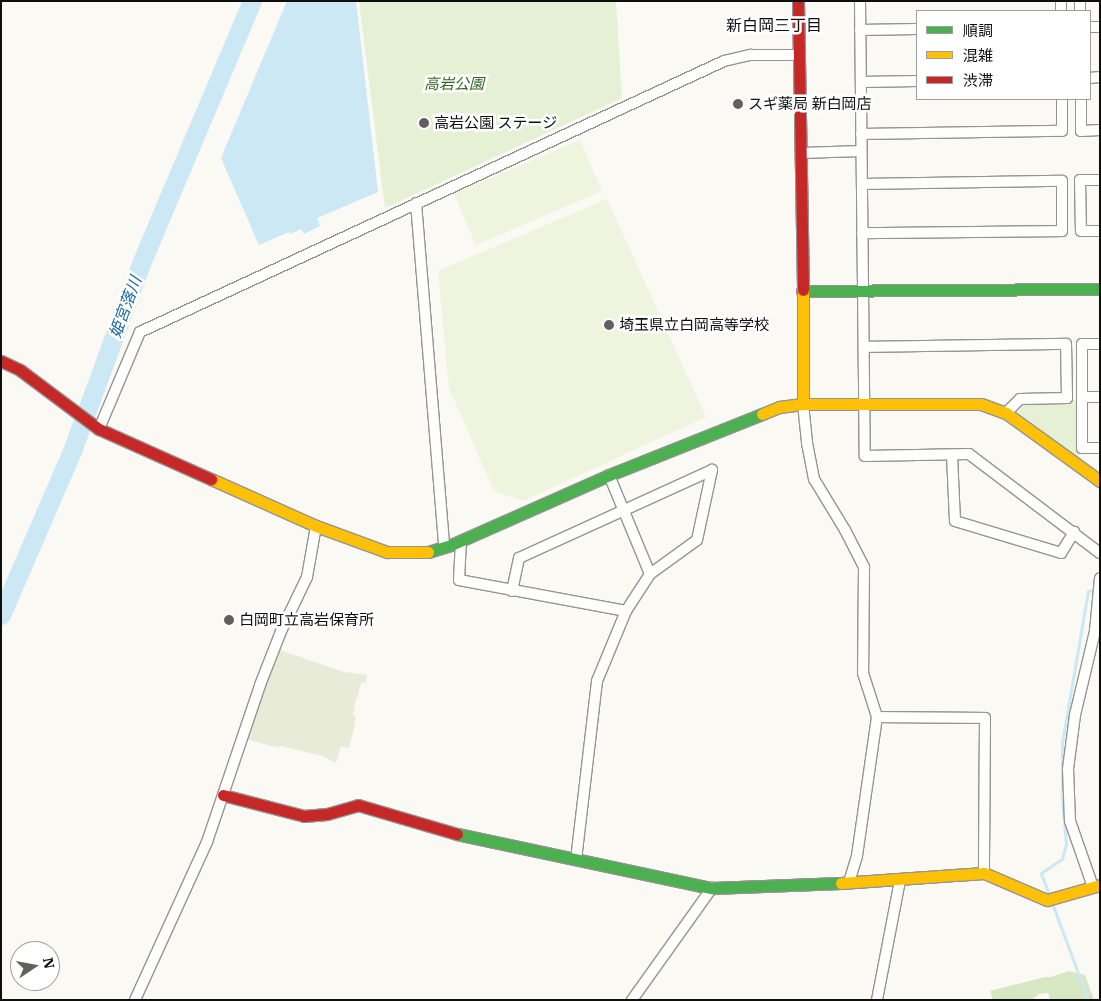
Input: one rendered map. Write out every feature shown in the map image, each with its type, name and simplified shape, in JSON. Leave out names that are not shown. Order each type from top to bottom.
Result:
[{"type":"street","points":[[798,1],[802,153],[804,404],[807,443],[814,480],[845,530],[864,567],[863,673],[877,717],[857,856],[849,882]]},
{"type":"street","points":[[860,1],[865,456],[970,454],[1100,553]]},
{"type":"street","points":[[860,30],[916,29]]},
{"type":"street","points":[[99,429],[140,332],[724,61],[751,55],[800,55]]},
{"type":"street","points":[[861,82],[916,81]]},
{"type":"street","points":[[861,134],[1062,131],[1062,100]]},
{"type":"street","points":[[1080,100],[1081,131],[1100,130]]},
{"type":"street","points":[[802,153],[861,150]]},
{"type":"street","points":[[1100,180],[1080,180],[1080,231],[1100,231]]},
{"type":"street","points":[[862,184],[1062,181],[1062,231],[862,233]]},
{"type":"street","points":[[416,203],[444,547]]},
{"type":"street","points":[[802,291],[1100,289]]},
{"type":"street","points":[[864,347],[1066,344],[1067,398],[1020,398],[1006,413]]},
{"type":"street","points":[[1100,344],[1082,344],[1082,448],[1100,448]]},
{"type":"street","points":[[1,361],[20,370],[99,429],[316,526],[387,552],[426,552],[461,541],[609,475],[779,407],[804,404],[981,404],[1006,413],[1100,481]]},
{"type":"street","points":[[1082,397],[1100,397]]},
{"type":"street","points":[[952,455],[956,521],[1060,553],[1074,532]]},
{"type":"street","points":[[512,591],[519,558],[712,470],[697,540],[650,574],[626,610],[597,681],[576,860]]},
{"type":"street","points":[[609,475],[650,574]]},
{"type":"street","points":[[135,1000],[207,842],[275,646],[307,578],[316,526]]},
{"type":"street","points":[[461,541],[459,580],[626,610]]},
{"type":"street","points":[[223,795],[304,816],[327,814],[358,805],[456,834],[712,888],[900,880],[984,873],[1047,900],[1096,886],[1070,821],[1068,769],[1075,715],[1095,631],[1100,578]]},
{"type":"street","points":[[877,717],[986,718],[984,873]]},
{"type":"street","points":[[877,1000],[900,880]]},
{"type":"street","points":[[632,1000],[712,888]]},
{"type":"green space","name":"高岩公園","points":[[359,1],[616,1],[622,98],[385,208]]},
{"type":"green space","points":[[580,140],[602,191],[476,245],[454,194]]},
{"type":"green space","points":[[607,199],[706,417],[523,501],[494,491],[449,388],[438,271]]},
{"type":"green space","points":[[1077,400],[1079,459],[1018,412],[1025,402]]},
{"type":"green space","points":[[280,650],[344,672],[367,675],[366,683],[361,682],[358,697],[356,698],[353,715],[356,716],[349,748],[341,746],[336,763],[322,756],[280,746],[279,748],[246,739]]},
{"type":"green space","points":[[1069,971],[1085,975],[1094,1000],[1050,1000],[1048,993],[1039,994],[1032,1000],[993,1000],[990,991],[1051,977]]},
{"type":"water","points":[[287,1],[356,1],[378,192],[317,218],[320,226],[304,234],[301,229],[259,245],[221,158]]},
{"type":"waterway","name":"姫宮落川","points":[[1,615],[72,451],[142,261],[252,1]]},
{"type":"waterway","points":[[1049,895],[1041,873],[1062,859],[1066,844],[1062,798],[1062,743],[1088,591],[1097,589]]},
{"type":"waterway","points":[[1052,903],[1088,1000]]},
{"type":"traffic: fast","points":[[802,291],[1100,289]]},
{"type":"traffic: fast","points":[[428,552],[451,545],[609,475],[762,414]]},
{"type":"traffic: fast","points":[[457,834],[712,888],[841,883]]},
{"type":"traffic: slow","points":[[803,290],[803,404]]},
{"type":"traffic: slow","points":[[762,414],[779,407],[803,404],[981,404],[1006,413],[1100,481]]},
{"type":"traffic: slow","points":[[211,479],[316,526],[387,552],[428,552]]},
{"type":"traffic: slow","points":[[841,883],[984,873],[1047,900],[1100,885]]},
{"type":"traffic: jam","points":[[798,1],[803,290]]},
{"type":"traffic: jam","points":[[1,361],[20,370],[99,429],[211,479]]},
{"type":"traffic: jam","points":[[223,795],[304,816],[327,814],[358,805],[457,834]]},
{"type":"place","name":"スギ薬局 新白岡店","points":[[738,104]]},
{"type":"place","name":"高岩公園 ステージ","points":[[424,123]]},
{"type":"place","name":"埼玉県立白岡高等学校","points":[[609,325]]},
{"type":"place","name":"白岡町立高岩保育所","points":[[229,620]]},
{"type":"district","name":"新白岡三丁目","points":[[774,25]]}]
